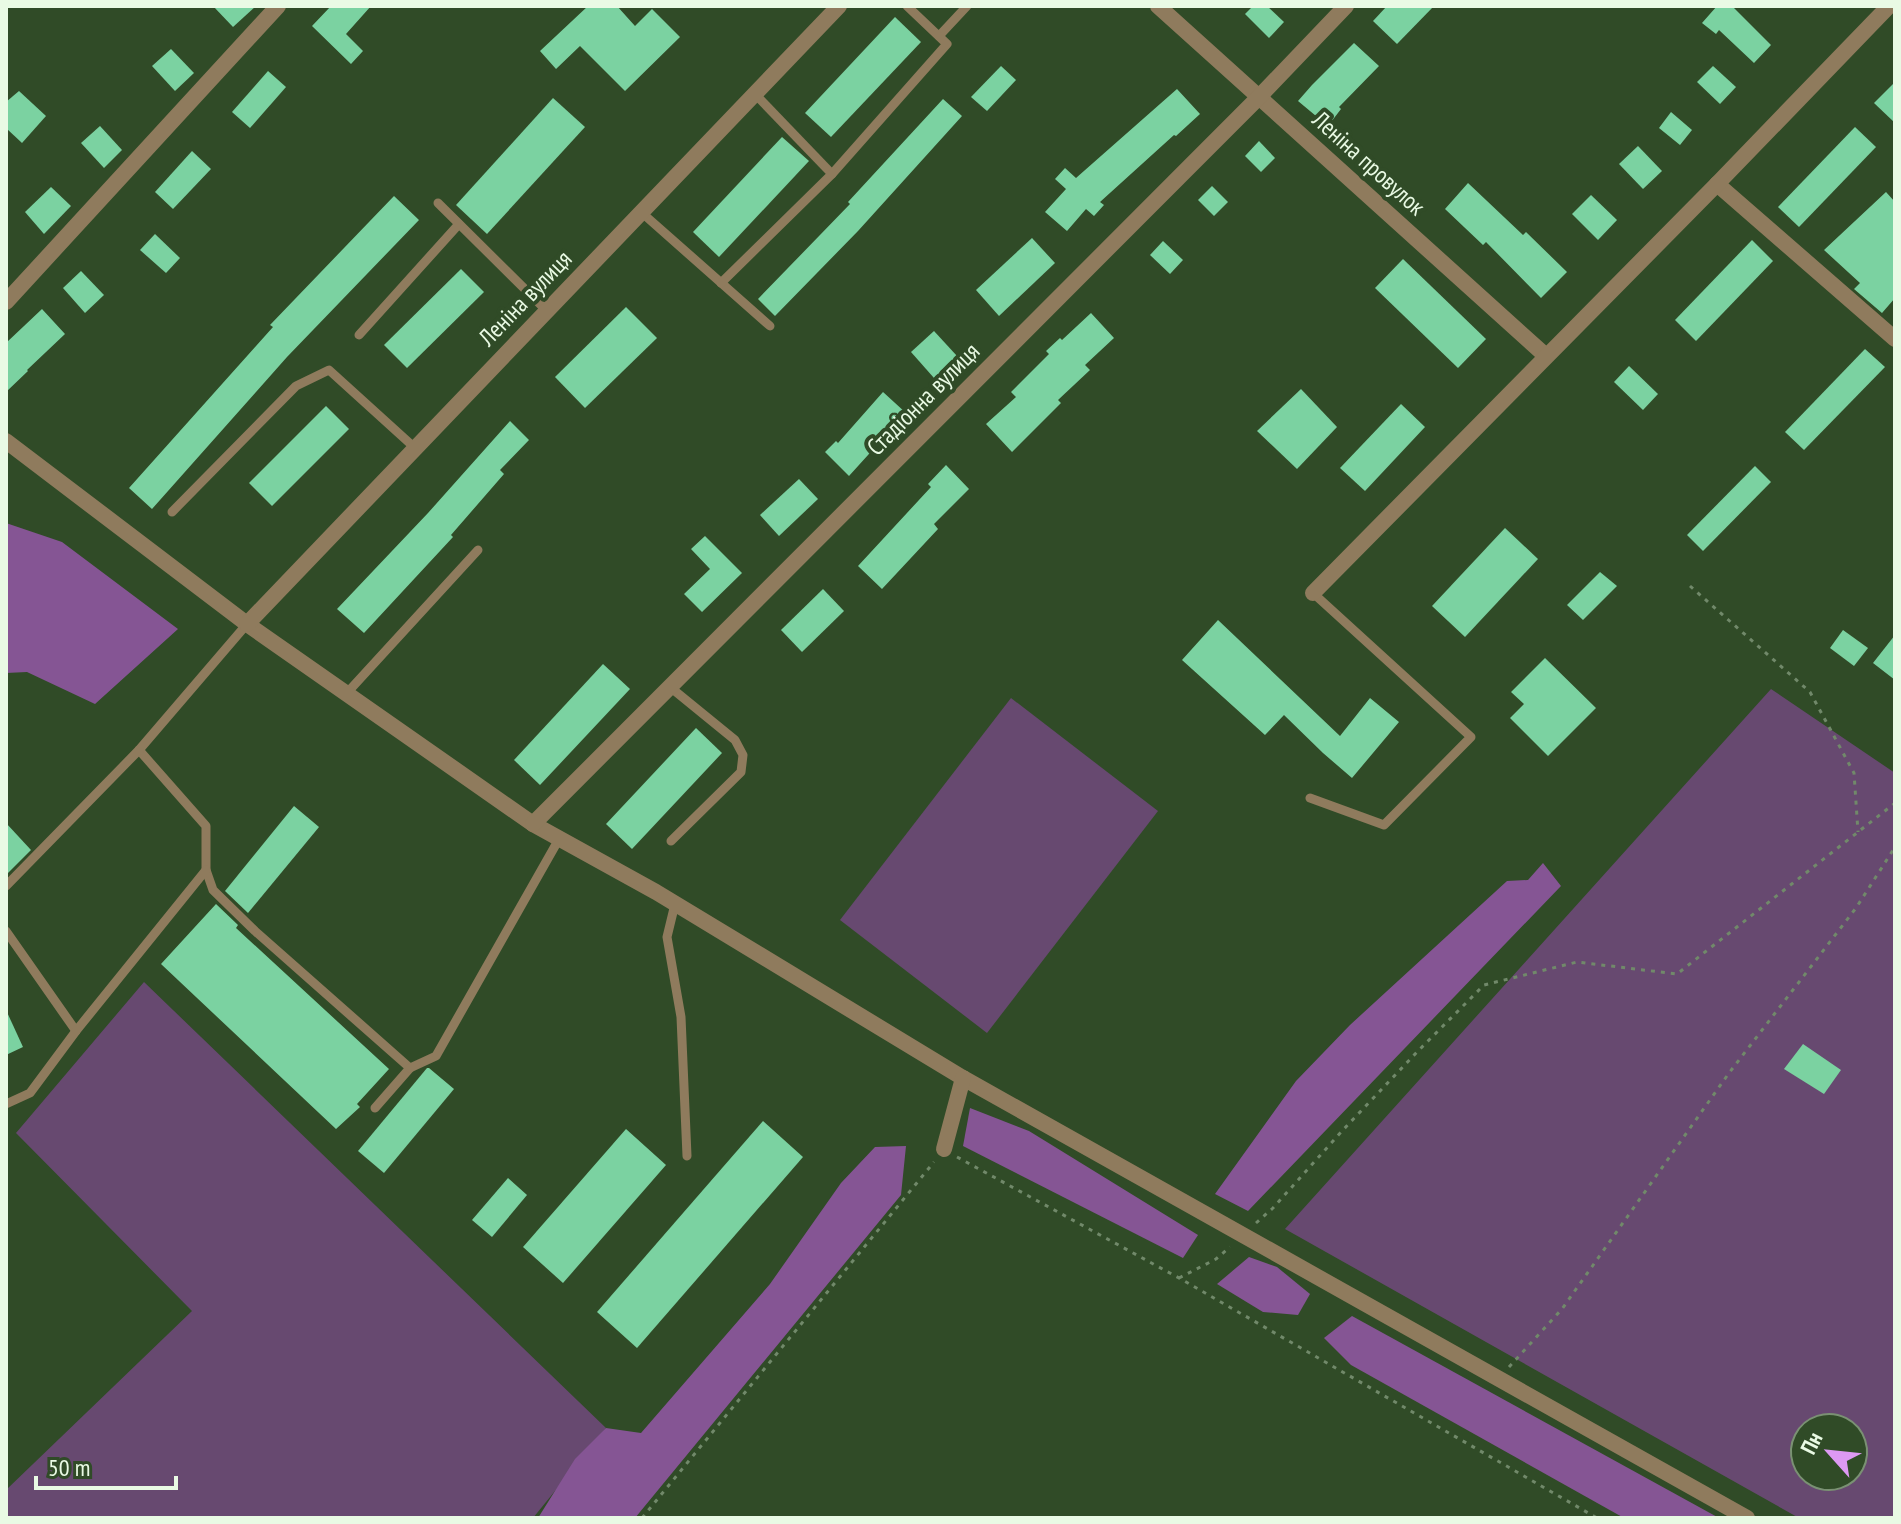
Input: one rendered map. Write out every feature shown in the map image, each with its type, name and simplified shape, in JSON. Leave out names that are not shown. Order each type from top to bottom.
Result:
[{"type":"street","points":[[6,302],[278,6]]},
{"type":"street","name":"Леніна вулиця","points":[[247,624],[839,6]]},
{"type":"street","name":"Леніна провулок","points":[[1158,6],[1546,356]]},
{"type":"street","name":"Стадіонна вулиця","points":[[533,824],[1260,96],[1346,6]]},
{"type":"street","points":[[1313,593],[1889,6]]},
{"type":"street","points":[[1717,184],[1895,339]]},
{"type":"street","points":[[6,441],[247,624],[533,824],[675,904],[963,1078],[1747,1518]]},
{"type":"street","points":[[944,1149],[963,1078]]},
{"type":"lane","points":[[721,283],[832,174],[947,44],[907,6]]},
{"type":"lane","points":[[939,36],[967,6]]},
{"type":"lane","points":[[755,94],[832,174]]},
{"type":"lane","points":[[438,203],[547,311]]},
{"type":"lane","points":[[641,212],[770,326]]},
{"type":"lane","points":[[359,335],[459,224]]},
{"type":"lane","points":[[172,512],[296,386],[329,370],[415,448]]},
{"type":"lane","points":[[346,694],[478,550]]},
{"type":"lane","points":[[1310,798],[1384,825],[1471,737],[1313,593]]},
{"type":"lane","points":[[6,886],[139,750],[247,624]]},
{"type":"lane","points":[[670,687],[735,740],[743,755],[741,772],[671,841]]},
{"type":"lane","points":[[139,750],[206,826],[206,870],[213,890],[410,1068]]},
{"type":"lane","points":[[375,1108],[410,1068],[436,1056],[559,839]]},
{"type":"lane","points":[[6,1104],[30,1093],[206,870]]},
{"type":"lane","points":[[675,904],[667,937],[681,1017],[687,1156]]},
{"type":"lane","points":[[6,931],[76,1031]]},
{"type":"path","points":[[1690,586],[1810,692],[1854,773],[1858,832]]},
{"type":"path","points":[[1179,1278],[1216,1259],[1273,1208],[1406,1063],[1484,985],[1577,962],[1677,974],[1895,803]]},
{"type":"path","points":[[1499,1378],[1562,1309],[1729,1073],[1856,908],[1895,847]]},
{"type":"path","points":[[642,1518],[944,1149],[1179,1278],[1597,1518]]},
{"type":"shaded area","points":[[6,523],[62,542],[178,629],[95,704],[27,672],[6,673]]},
{"type":"shaded area","points":[[1771,689],[1895,773],[1895,1518],[1799,1518],[1285,1229]]},
{"type":"shaded area","points":[[1011,698],[1158,811],[987,1033],[840,920]]},
{"type":"shaded area","points":[[1543,863],[1561,886],[1248,1211],[1215,1194],[1296,1081],[1350,1025],[1507,881],[1528,880]]},
{"type":"shaded area","points":[[144,982],[606,1428],[533,1518],[6,1518],[6,1490],[192,1311],[16,1133]]},
{"type":"shaded area","points":[[970,1108],[1029,1131],[1198,1235],[1183,1258],[963,1146]]},
{"type":"shaded area","points":[[906,1146],[901,1195],[635,1518],[538,1518],[575,1459],[606,1428],[641,1433],[770,1284],[841,1183],[875,1147]]},
{"type":"shaded area","points":[[1249,1257],[1277,1267],[1310,1294],[1298,1315],[1263,1312],[1217,1284]]},
{"type":"shaded area","points":[[1352,1316],[1719,1518],[1624,1518],[1351,1365],[1324,1338]]},
{"type":"building","points":[[213,6],[256,6],[233,27]]},
{"type":"building","points":[[331,6],[371,6],[346,34],[363,51],[351,64],[312,26]]},
{"type":"building","points":[[588,6],[617,6],[635,26],[652,9],[680,37],[625,91],[580,46],[556,69],[540,51]]},
{"type":"building","points":[[1253,6],[1267,6],[1284,22],[1269,38],[1245,14]]},
{"type":"building","points":[[1387,6],[1434,6],[1397,44],[1373,21]]},
{"type":"building","points":[[1717,6],[1732,6],[1771,45],[1754,63],[1719,30],[1716,34],[1702,23]]},
{"type":"building","points":[[895,17],[921,42],[831,137],[805,113]]},
{"type":"building","points":[[1354,43],[1379,66],[1339,107],[1341,109],[1328,126],[1298,101]]},
{"type":"building","points":[[171,49],[194,73],[175,91],[152,66]]},
{"type":"building","points":[[1001,66],[1016,80],[987,111],[971,97]]},
{"type":"building","points":[[1713,66],[1736,87],[1720,104],[1697,82]]},
{"type":"building","points":[[268,71],[286,87],[250,128],[232,112]]},
{"type":"building","points":[[1895,82],[1895,123],[1874,103]]},
{"type":"building","points":[[1177,89],[1200,114],[1100,202],[1104,205],[1094,216],[1086,209],[1067,231],[1045,212],[1066,189],[1055,179],[1065,168],[1076,178]]},
{"type":"building","points":[[19,91],[46,116],[22,143],[6,128],[6,102]]},
{"type":"building","points":[[553,98],[585,127],[487,234],[456,205]]},
{"type":"building","points":[[943,99],[962,116],[858,231],[775,316],[758,299],[850,204],[848,202]]},
{"type":"building","points":[[1671,112],[1692,130],[1680,145],[1659,128]]},
{"type":"building","points":[[100,126],[122,150],[104,168],[81,143]]},
{"type":"building","points":[[1855,127],[1876,147],[1799,227],[1778,207]]},
{"type":"building","points":[[782,137],[809,161],[719,257],[693,232]]},
{"type":"building","points":[[1259,141],[1275,158],[1261,172],[1245,156]]},
{"type":"building","points":[[1638,146],[1662,171],[1643,189],[1619,164]]},
{"type":"building","points":[[192,151],[211,169],[173,209],[155,192]]},
{"type":"building","points":[[1468,183],[1567,272],[1541,298],[1486,242],[1483,245],[1445,209]]},
{"type":"building","points":[[1212,186],[1228,202],[1214,216],[1198,200]]},
{"type":"building","points":[[51,187],[71,206],[44,234],[25,212]]},
{"type":"building","points":[[1886,192],[1895,202],[1895,298],[1882,313],[1854,289],[1860,283],[1824,250]]},
{"type":"building","points":[[1591,195],[1617,220],[1598,240],[1572,214]]},
{"type":"building","points":[[394,196],[419,220],[287,357],[152,509],[129,488],[273,327],[270,325]]},
{"type":"building","points":[[155,234],[180,258],[166,273],[140,250]]},
{"type":"building","points":[[1032,238],[1055,263],[999,316],[976,290]]},
{"type":"building","points":[[1752,240],[1773,261],[1696,341],[1675,320]]},
{"type":"building","points":[[1163,241],[1183,260],[1170,274],[1150,255]]},
{"type":"building","points":[[1403,259],[1486,339],[1458,368],[1375,288]]},
{"type":"building","points":[[461,269],[484,292],[407,368],[384,345]]},
{"type":"building","points":[[81,271],[104,295],[85,313],[63,288]]},
{"type":"building","points":[[626,307],[657,338],[585,408],[555,377]]},
{"type":"building","points":[[42,309],[65,334],[6,392],[6,343]]},
{"type":"building","points":[[1091,313],[1114,338],[1085,365],[1090,370],[1058,400],[1061,403],[1012,452],[986,424],[1016,397],[1011,392],[1049,354],[1046,351]]},
{"type":"building","points":[[934,331],[957,356],[934,378],[911,352]]},
{"type":"building","points":[[1865,349],[1885,367],[1804,450],[1785,432]]},
{"type":"building","points":[[1629,366],[1658,394],[1643,410],[1614,382]]},
{"type":"building","points":[[1301,389],[1337,427],[1297,469],[1257,431]]},
{"type":"building","points":[[883,392],[906,413],[849,476],[825,452],[836,441],[838,443]]},
{"type":"building","points":[[1401,404],[1425,427],[1365,491],[1340,468]]},
{"type":"building","points":[[326,406],[349,429],[272,506],[249,483]]},
{"type":"building","points":[[510,421],[529,440],[500,470],[504,474],[451,535],[453,537],[364,633],[337,609]]},
{"type":"building","points":[[946,465],[969,489],[934,524],[938,529],[882,589],[858,566],[931,487],[928,484]]},
{"type":"building","points":[[1755,466],[1771,482],[1703,551],[1687,535]]},
{"type":"building","points":[[799,479],[818,499],[779,536],[760,515]]},
{"type":"building","points":[[1505,528],[1538,559],[1465,637],[1432,606]]},
{"type":"building","points":[[705,536],[742,573],[702,612],[684,594],[710,569],[691,549]]},
{"type":"building","points":[[1600,572],[1617,586],[1583,620],[1567,605]]},
{"type":"building","points":[[823,589],[844,611],[802,652],[781,630]]},
{"type":"building","points":[[1218,620],[1340,736],[1370,698],[1399,722],[1352,778],[1284,715],[1265,735],[1182,660]]},
{"type":"building","points":[[1843,630],[1868,648],[1854,666],[1830,648]]},
{"type":"building","points":[[1895,635],[1895,680],[1873,663]]},
{"type":"building","points":[[1545,658],[1596,708],[1548,756],[1510,718],[1524,704],[1511,692]]},
{"type":"building","points":[[603,664],[630,689],[540,785],[514,760]]},
{"type":"building","points":[[696,728],[722,753],[632,849],[606,824]]},
{"type":"building","points":[[294,806],[319,827],[248,913],[225,891]]},
{"type":"building","points":[[6,823],[31,850],[6,875]]},
{"type":"building","points":[[216,904],[238,925],[236,928],[389,1069],[357,1104],[360,1107],[336,1129],[161,964]]},
{"type":"building","points":[[6,1010],[23,1047],[6,1055]]},
{"type":"building","points":[[1803,1044],[1841,1070],[1824,1094],[1784,1069]]},
{"type":"building","points":[[427,1068],[454,1089],[384,1173],[358,1151]]},
{"type":"building","points":[[763,1121],[803,1157],[637,1348],[597,1312]]},
{"type":"building","points":[[626,1129],[666,1165],[563,1283],[523,1247]]},
{"type":"building","points":[[508,1178],[527,1195],[492,1237],[472,1220]]}]
